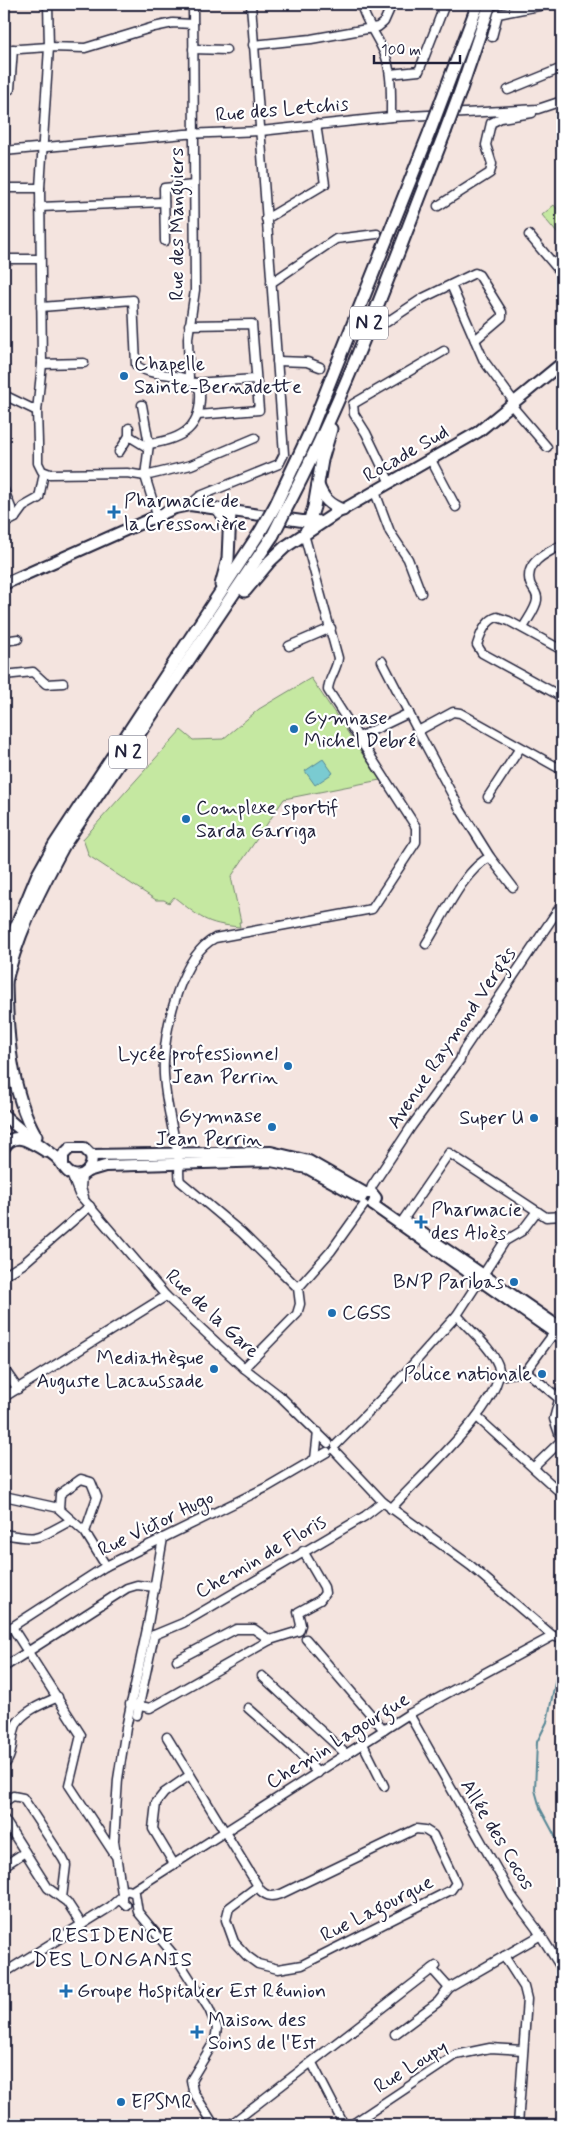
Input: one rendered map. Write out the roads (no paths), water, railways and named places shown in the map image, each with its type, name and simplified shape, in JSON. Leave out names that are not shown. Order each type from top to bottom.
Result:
[{"type":"highway","name":"N 2","points":[[5,985],[22,930],[45,880],[64,845],[273,535],[280,509],[430,131],[478,4]]},
{"type":"highway","name":"N 2","points":[[4,956],[37,876],[79,806],[260,532],[280,509],[304,474],[380,298],[460,92],[490,4]]},
{"type":"highway","points":[[309,522],[314,507],[322,460],[330,434],[380,298]]},
{"type":"highway","points":[[192,657],[270,561],[304,534],[339,512],[325,499],[318,485]]},
{"type":"highway","points":[[217,598],[228,559],[230,526],[224,510]]},
{"type":"highway","points":[[4,933],[32,871],[50,842],[79,806]]},
{"type":"highway","points":[[5,985],[7,1017],[19,1098],[36,1136]]},
{"type":"highway","points":[[4,1147],[12,1139],[22,1138],[46,1151]]},
{"type":"main road","name":"Rocade Sud","points":[[309,522],[339,512],[478,432],[562,363]]},
{"type":"main road","points":[[4,584],[156,514],[190,505],[309,522]]},
{"type":"main road","points":[[4,1106],[36,1136],[58,1150],[65,1152],[77,1146],[87,1150],[91,1155],[92,1165],[85,1173]]},
{"type":"main road","points":[[4,1115],[71,1174],[85,1173],[105,1166],[178,1158]]},
{"type":"main road","points":[[63,1166],[65,1152]]},
{"type":"main road","points":[[91,1155],[286,1162],[319,1174],[368,1199],[403,1220],[482,1278]]},
{"type":"main road","points":[[368,1199],[560,1333]]},
{"type":"street","points":[[4,524],[15,518],[23,507],[39,498],[44,473],[38,464],[38,411],[42,364],[40,259],[41,147],[48,47],[48,4]]},
{"type":"street","name":"Rue des Manguiers","points":[[193,4],[195,290],[194,308],[189,325],[192,381],[200,391],[198,416]]},
{"type":"street","points":[[190,505],[200,496],[271,467],[283,459],[284,447],[266,219],[262,131],[253,45],[251,4]]},
{"type":"street","points":[[361,4],[369,28],[386,56],[390,74],[391,117]]},
{"type":"street","points":[[253,45],[311,38],[378,26],[384,22],[392,4]]},
{"type":"street","points":[[390,74],[420,71],[444,4]]},
{"type":"street","points":[[492,37],[498,14],[549,4]]},
{"type":"street","points":[[4,50],[48,47],[85,48],[154,27],[173,23],[193,24]]},
{"type":"street","points":[[10,89],[13,49]]},
{"type":"street","points":[[193,49],[226,50]]},
{"type":"street","points":[[508,90],[562,68]]},
{"type":"street","name":"Rue des Letchis","points":[[4,151],[193,133],[262,131],[391,117],[538,109],[562,101]]},
{"type":"street","points":[[438,206],[490,173],[492,164],[486,145],[490,123],[501,118],[536,113],[538,109]]},
{"type":"street","points":[[266,219],[325,184],[316,124]]},
{"type":"street","points":[[165,241],[165,188],[194,185]]},
{"type":"street","points":[[4,188],[40,188]]},
{"type":"street","points":[[40,207],[164,202]]},
{"type":"street","points":[[271,283],[336,239],[377,234]]},
{"type":"street","points":[[528,234],[562,274]]},
{"type":"street","points":[[4,259],[40,259]]},
{"type":"street","points":[[387,322],[423,298],[471,274],[479,275],[502,312],[502,317],[474,340]]},
{"type":"street","points":[[451,285],[474,340],[488,367],[513,404],[547,447]]},
{"type":"street","points":[[41,307],[130,300],[136,365],[147,371],[192,381],[255,379]]},
{"type":"street","points":[[119,452],[129,432],[148,445],[162,442],[184,433],[191,428],[198,416],[259,410],[251,323],[189,325]]},
{"type":"street","points":[[390,483],[366,433],[354,414],[353,404],[444,351]]},
{"type":"street","points":[[277,361],[307,362],[320,367]]},
{"type":"street","points":[[42,364],[84,363]]},
{"type":"street","points":[[4,396],[38,411]]},
{"type":"street","points":[[142,405],[148,445],[146,476],[156,514]]},
{"type":"street","points":[[44,473],[127,472],[146,476],[191,465],[256,438]]},
{"type":"street","points":[[431,460],[456,507]]},
{"type":"street","points":[[4,490],[15,518]]},
{"type":"street","points":[[375,492],[390,532],[408,559],[421,593]]},
{"type":"street","points":[[244,1368],[297,1314],[300,1304],[298,1288],[242,1233],[180,1181],[164,1062],[171,1011],[198,950],[215,938],[372,909],[416,842],[416,826],[328,690],[329,682],[338,665],[331,628],[304,534],[309,522]]},
{"type":"street","points":[[523,628],[537,602],[537,593],[530,584],[530,571],[534,563],[562,544]]},
{"type":"street","points":[[562,650],[502,618],[493,618],[482,631],[477,648],[482,653],[562,697]]},
{"type":"street","points":[[289,646],[331,628]]},
{"type":"street","points":[[4,640],[18,639]]},
{"type":"street","points":[[382,661],[460,809],[490,857],[513,887]]},
{"type":"street","points":[[4,675],[33,672],[46,684],[63,683]]},
{"type":"street","points":[[418,730],[456,712],[562,770]]},
{"type":"street","points":[[359,737],[409,713]]},
{"type":"street","points":[[488,797],[520,748]]},
{"type":"street","points":[[426,944],[468,876],[479,864],[490,857]]},
{"type":"street","name":"Avenue Raymond Vergès","points":[[298,1288],[331,1251],[368,1199],[372,1186],[411,1127],[460,1060],[463,1051],[562,904]]},
{"type":"street","points":[[403,1220],[449,1153],[546,1217],[562,1216]]},
{"type":"street","points":[[4,1276],[23,1264],[88,1202],[81,1188],[85,1173]]},
{"type":"street","name":"Rue de la Gare","points":[[71,1174],[74,1187],[166,1296],[244,1368],[274,1391],[318,1432],[383,1502],[471,1566],[558,1638]]},
{"type":"street","name":"Rue Victor Hugo","points":[[4,1632],[106,1566],[267,1487],[332,1448],[388,1392],[456,1319],[506,1241],[522,1231],[537,1211]]},
{"type":"street","points":[[4,1398],[166,1296]]},
{"type":"street","points":[[391,1508],[477,1417],[496,1390],[499,1368],[492,1354],[456,1319]]},
{"type":"street","points":[[499,1376],[526,1371],[560,1333]]},
{"type":"street","points":[[4,1370],[18,1389]]},
{"type":"street","points":[[526,1371],[561,1400],[554,1419],[562,1441],[534,1468]]},
{"type":"street","points":[[477,1417],[562,1494]]},
{"type":"street","points":[[315,1459],[318,1432]]},
{"type":"street","points":[[59,1508],[60,1494],[64,1490],[81,1480],[91,1482],[97,1497],[85,1532]]},
{"type":"street","points":[[4,1496],[59,1508],[70,1521],[85,1532],[106,1566]]},
{"type":"street","name":"Chemin de Floris","points":[[154,1635],[183,1623],[365,1516],[383,1502]]},
{"type":"street","points":[[4,1534],[39,1538],[70,1521]]},
{"type":"street","points":[[163,1538],[148,1624],[130,1704],[118,1779],[114,1841],[115,1855],[118,1880],[130,1895],[145,1923],[178,1960],[209,2009],[217,2028],[215,2040],[190,2080],[193,2091],[214,2125]]},
{"type":"street","points":[[148,1546],[161,1552]]},
{"type":"street","points":[[126,1734],[132,1720],[137,1715],[270,1640],[299,1631],[301,1625],[298,1612],[320,1600],[325,1594],[324,1588],[303,1551]]},
{"type":"street","points":[[4,1667],[128,1588],[137,1585],[155,1587]]},
{"type":"street","points":[[137,1715],[154,1635],[148,1624]]},
{"type":"street","points":[[12,1627],[81,1735],[69,1786],[115,1855]]},
{"type":"street","points":[[177,1660],[236,1629],[254,1629],[270,1640]]},
{"type":"street","name":"Chemin Lagourgue","points":[[4,1973],[82,1926],[174,1864],[409,1714],[558,1638]]},
{"type":"street","points":[[306,1639],[384,1730]]},
{"type":"street","points":[[262,1676],[347,1755]]},
{"type":"street","points":[[4,1765],[10,1757],[19,1720],[36,1707],[58,1697]]},
{"type":"street","points":[[130,1704],[150,1708]]},
{"type":"street","points":[[248,1708],[298,1752],[318,1773]]},
{"type":"street","name":"Allée des Cocos","points":[[409,1714],[512,1896],[541,1935],[562,1969]]},
{"type":"street","points":[[167,1737],[224,1833],[260,1888]]},
{"type":"street","points":[[363,1744],[384,1786]]},
{"type":"street","points":[[174,1864],[152,1829],[156,1803],[164,1793],[190,1775]]},
{"type":"street","points":[[4,1802],[13,1796],[23,1798],[63,1859],[66,1865],[62,1898]]},
{"type":"street","points":[[4,1819],[48,1888],[62,1898],[82,1926]]},
{"type":"street","name":"Rue Lagourgue","points":[[416,1829],[425,1830],[433,1835],[456,1883],[451,1890],[334,1950],[302,1965],[278,1969],[258,1964],[247,1956],[234,1942],[226,1920],[229,1908],[260,1888],[270,1896],[281,1894],[416,1829]]},
{"type":"street","points":[[4,1866],[25,1852]]},
{"type":"street","points":[[128,1906],[134,1904],[130,1895]]},
{"type":"street","points":[[128,1906],[130,1895]]},
{"type":"street","points":[[128,1906],[138,1912]]},
{"type":"street","name":"Chemin Lagourgue","points":[[110,1907],[128,1906]]},
{"type":"street","points":[[395,2034],[438,2002],[449,1988],[541,1935]]},
{"type":"street","points":[[504,1956],[524,1987],[527,1999],[518,2125]]},
{"type":"street","points":[[230,2125],[434,1968],[449,1988]]},
{"type":"street","name":"Rue Loupy","points":[[351,2125],[456,2055],[490,2048],[523,2050]]},
{"type":"street","points":[[312,2063],[344,2125]]},
{"type":"water","points":[[323,759],[333,773],[315,785],[305,771]]},
{"type":"waterway","points":[[562,1415],[562,1424]]},
{"type":"waterway","points":[[562,1649],[547,1722],[537,1742],[535,1790],[540,1808],[562,1849]]},
{"type":"place","name":"Chapelle Sainte-Bernadette","points":[[124,376]]},
{"type":"place","name":"Pharmacie de la Cressonière","points":[[114,512]]},
{"type":"place","name":"Gymnase Michel Debré","points":[[294,729]]},
{"type":"place","name":"Complexe sportif Sarda Garriga","points":[[186,819]]},
{"type":"place","name":"Lycée professionnel Jean Perrin","points":[[288,1066]]},
{"type":"place","name":"Super U","points":[[534,1118]]},
{"type":"place","name":"Gymnase Jean Perrin","points":[[272,1127]]},
{"type":"place","name":"Pharmacie des Aloès","points":[[421,1222]]},
{"type":"place","name":"BNP Paribas","points":[[514,1282]]},
{"type":"place","name":"CGSS","points":[[332,1313]]},
{"type":"place","name":"Mediathèque Auguste Lacaussade","points":[[214,1369]]},
{"type":"place","name":"Police nationale","points":[[542,1374]]},
{"type":"place","name":"Groupe Hospitalier Est Réunion","points":[[66,1991]]},
{"type":"place","name":"Maison des Soins de l'Est","points":[[197,2032]]},
{"type":"place","name":"EPSMR","points":[[121,2102]]},
{"type":"district","name":"RESIDENCE DES LONGANIS","points":[[113,1948]]}]
